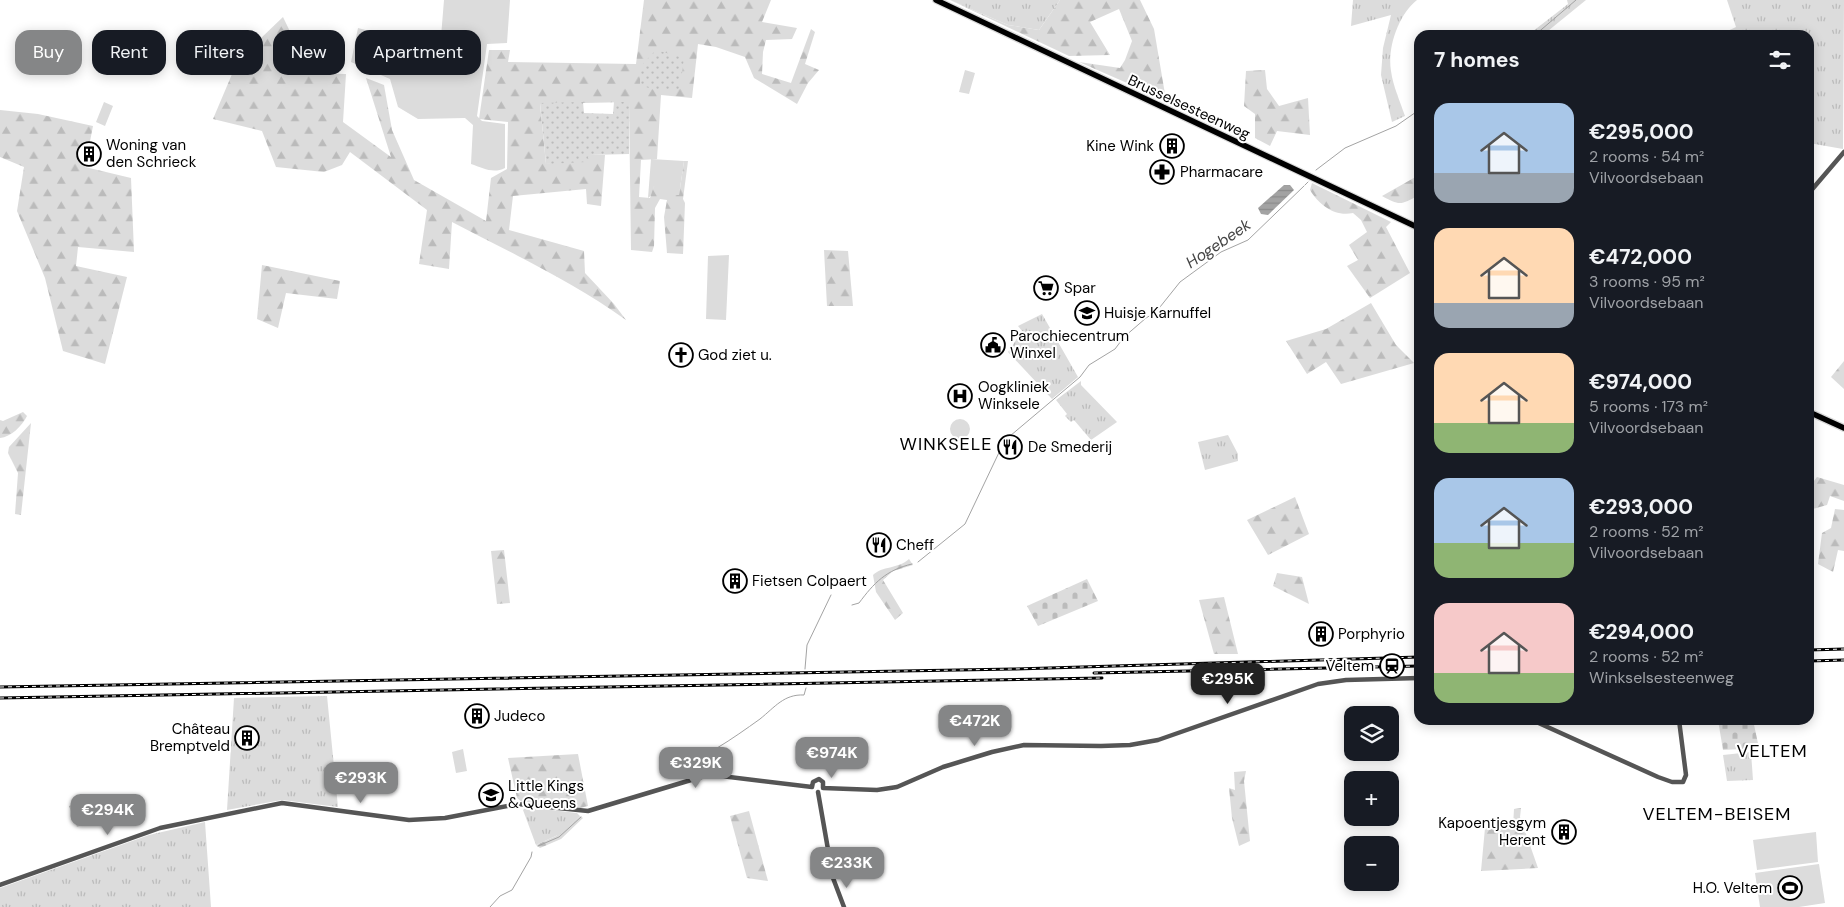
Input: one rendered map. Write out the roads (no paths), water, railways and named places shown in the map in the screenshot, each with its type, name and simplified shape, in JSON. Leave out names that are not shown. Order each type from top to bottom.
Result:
[{"type":"main road","name":"Brusselsesteenweg","points":[[932,0],[1414,226]]},
{"type":"main road","name":"Brusselsesteenweg","points":[[936,0],[949,7]]},
{"type":"main road","points":[[1814,414],[1844,428]]},
{"type":"street","points":[[1814,187],[1844,152]]},
{"type":"street","points":[[818,792],[823,788],[877,790],[897,787],[949,765],[1024,745],[1130,745],[1158,740],[1318,684],[1346,680],[1414,678]]},
{"type":"street","points":[[1543,725],[1658,777],[1672,782],[1684,782],[1686,774],[1680,725]]},
{"type":"street","points":[[0,885],[160,828],[282,803],[423,820],[518,804],[588,811],[714,775],[812,787],[818,792],[833,878],[844,907]]},
{"type":"street","points":[[812,787],[812,782],[819,780],[823,782],[823,788]]},
{"type":"waterway","name":"Hogebeek","points":[[1541,30],[1576,0]]},
{"type":"waterway","name":"Hogebeek","points":[[1316,170],[1345,148],[1396,126],[1414,113]]},
{"type":"waterway","name":"Hogebeek","points":[[1305,185],[1308,182]]},
{"type":"waterway","name":"Hogebeek","points":[[1010,436],[1080,377],[1089,365],[1115,349],[1124,337],[1156,312],[1180,282],[1221,252],[1248,240],[1304,186]]},
{"type":"waterway","name":"Hogebeek","points":[[918,562],[965,524],[1004,442]]},
{"type":"waterway","name":"Hogebeek","points":[[852,605],[859,603],[881,578],[895,570],[912,564]]},
{"type":"waterway","name":"Hogebeek","points":[[805,669],[807,645],[831,595]]},
{"type":"waterway","name":"Hogebeek","points":[[717,766],[717,748],[734,738],[785,699],[804,695],[806,688]]},
{"type":"waterway","name":"Hogebeek","points":[[538,846],[559,837],[581,817]]},
{"type":"waterway","name":"Hogebeek","points":[[490,907],[500,896],[512,890],[532,852]]},
{"type":"railway","points":[[1814,650],[1844,649]]},
{"type":"railway","points":[[0,687],[1014,669],[1414,657]]},
{"type":"railway","points":[[1814,661],[1844,660]]},
{"type":"railway","points":[[1094,673],[1414,666]]},
{"type":"railway","points":[[0,698],[1102,678]]},
{"type":"place","name":"Kine Wink","points":[[1172,146]]},
{"type":"place","name":"Woning van den Schrieck","points":[[89,154]]},
{"type":"place","name":"Pharmacare","points":[[1162,172]]},
{"type":"place","name":"Spar","points":[[1046,288]]},
{"type":"place","name":"Huisje Karnuffel","points":[[1087,313]]},
{"type":"place","name":"Parochiecentrum Winxel","points":[[993,345]]},
{"type":"place","name":"God ziet u.","points":[[681,355]]},
{"type":"place","name":"Oogkliniek Winksele","points":[[960,396]]},
{"type":"place","name":"De Smederij","points":[[1010,447]]},
{"type":"place","name":"Cheff","points":[[879,545]]},
{"type":"place","name":"Fietsen Colpaert","points":[[735,581]]},
{"type":"place","name":"Porphyrio","points":[[1321,634]]},
{"type":"place","name":"Veltem","points":[[1392,666]]},
{"type":"place","name":"Judeco","points":[[477,716]]},
{"type":"place","name":"Château Bremptveld","points":[[247,738]]},
{"type":"place","name":"Little Kings & Queens","points":[[491,795]]},
{"type":"place","name":"Kapoentjesgym Herent","points":[[1564,832]]},
{"type":"place","name":"H.O. Veltem","points":[[1790,888]]},
{"type":"district","name":"WINKSELE","points":[[946,444]]},
{"type":"district","name":"VELTEM","points":[[1772,751]]},
{"type":"district","name":"VELTEM-BEISEM","points":[[1717,814]]}]
